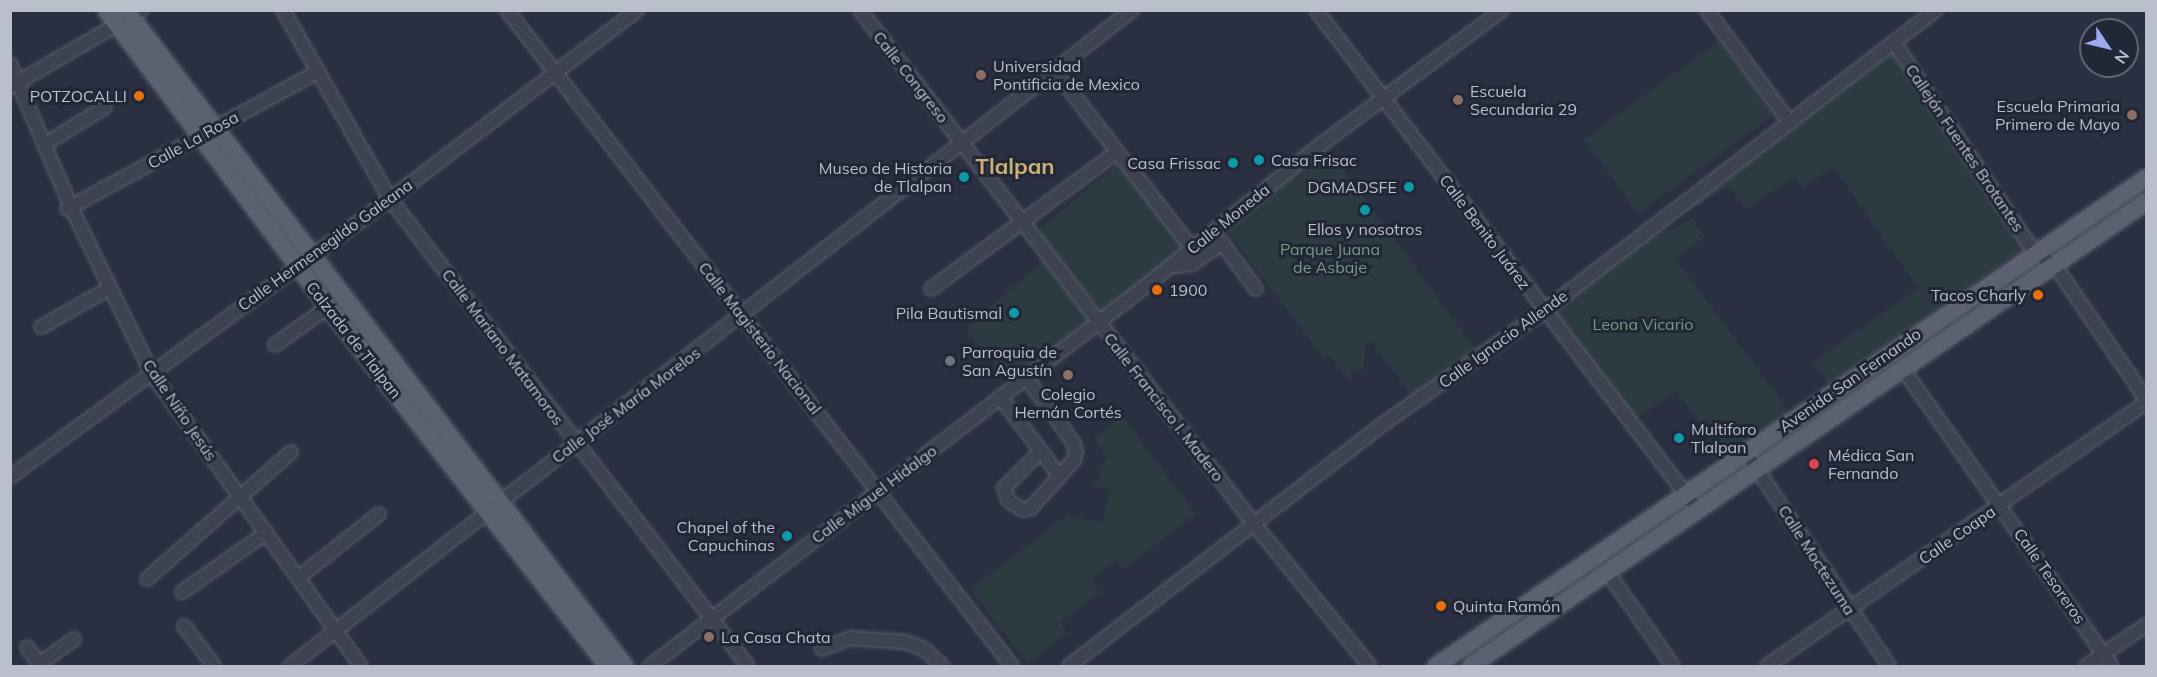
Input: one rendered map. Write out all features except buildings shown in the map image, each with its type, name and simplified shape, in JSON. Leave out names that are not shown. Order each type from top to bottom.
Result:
[{"type":"main road","name":"Calzada de Tlalpan","points":[[106,10],[129,16],[215,128],[494,507],[607,666]]},
{"type":"main road","name":"Calzada de Tlalpan","points":[[129,16],[200,136],[328,307],[625,666]]},
{"type":"main road","name":"Avenida San Fernando","points":[[1436,666],[2034,252],[2141,182]]},
{"type":"main road","name":"Avenida San Fernando","points":[[1471,666],[1490,661],[1608,573],[1698,510],[2146,203]]},
{"type":"street","name":"Calle Mariano Matamoros","points":[[284,10],[390,199],[709,620],[748,666]]},
{"type":"street","name":"Calle Magisterio Nacional","points":[[507,10],[1012,666]]},
{"type":"street","name":"Calle Hermenegildo Galeana","points":[[10,477],[153,374],[296,265],[390,199],[637,10]]},
{"type":"street","name":"Calle Congreso","points":[[860,10],[963,144]]},
{"type":"street","name":"Calle José María Morelos","points":[[290,666],[963,144],[1132,10]]},
{"type":"street","name":"Calle Benito Juárez","points":[[1316,10],[1698,510]]},
{"type":"street","name":"Calle Moneda","points":[[1098,322],[1319,146],[1385,100],[1502,10]]},
{"type":"street","points":[[1707,10],[1790,123]]},
{"type":"street","name":"Calle Ignacio Allende","points":[[1069,666],[1379,427],[1545,310],[1895,44],[1936,10]]},
{"type":"street","points":[[15,85],[129,16]]},
{"type":"street","name":"Callejón Fuentes Brotantes","points":[[1895,44],[2034,252]]},
{"type":"street","name":"Calle Niño Jesús","points":[[10,64],[15,85],[47,143],[69,208],[153,374],[361,666]]},
{"type":"street","name":"Calle La Rosa","points":[[69,208],[319,71]]},
{"type":"street","points":[[1054,71],[1192,248]]},
{"type":"street","points":[[47,143],[105,107]]},
{"type":"street","name":"Calle Francisco I. Madero","points":[[963,144],[1254,524],[1370,666]]},
{"type":"street","points":[[931,289],[1117,152]]},
{"type":"street","points":[[2141,182],[2146,203]]},
{"type":"street","points":[[1167,268],[1192,264],[1222,243],[1256,289]]},
{"type":"street","points":[[2034,252],[2054,264],[2146,401]]},
{"type":"street","points":[[41,327],[110,288]]},
{"type":"street","points":[[276,345],[328,307]]},
{"type":"street","name":"Calle Miguel Hidalgo","points":[[650,666],[1098,322]]},
{"type":"street","name":"Calle Tesoreros","points":[[1903,369],[2112,666]]},
{"type":"street","points":[[1026,377],[1073,442],[1074,460],[1027,511],[1009,501],[1004,488],[1007,481],[1041,451]]},
{"type":"street","points":[[1000,397],[1059,475]]},
{"type":"street","name":"Calle Coapa","points":[[1767,666],[2146,401]]},
{"type":"street","points":[[147,579],[291,452]]},
{"type":"street","name":"Calle Moctezuma","points":[[1746,453],[1889,666]]},
{"type":"street","points":[[298,578],[379,514]]},
{"type":"street","points":[[182,592],[266,533]]},
{"type":"street","points":[[1608,573],[1673,666]]},
{"type":"street","points":[[2086,666],[2146,625]]},
{"type":"street","points":[[184,626],[214,666]]},
{"type":"street","points":[[822,649],[850,638],[905,642],[924,649],[942,666]]},
{"type":"street","points":[[27,647],[40,665],[74,639]]},
{"type":"green space","points":[[1719,41],[1773,115],[1638,214],[1584,139]]},
{"type":"green space","name":"Leona Vicario","points":[[1895,51],[2025,248],[1829,385],[1813,362],[1918,288],[1833,167],[1803,188],[1794,177],[1747,209],[1729,187],[1650,233],[1673,230],[1692,218],[1705,237],[1676,259],[1791,414],[1727,459],[1676,391],[1634,421],[1550,310],[1650,237],[1648,234]]},
{"type":"green space","name":"Parque Juana de Asbaje","points":[[1324,143],[1475,349],[1412,396],[1371,341],[1366,343],[1363,371],[1351,370],[1352,383],[1329,355],[1324,359],[1223,225]]},
{"type":"green space","points":[[1120,162],[1192,248],[1108,318],[1037,232]]},
{"type":"green space","points":[[1042,261],[1095,320],[1018,389],[965,330]]},
{"type":"green space","points":[[1122,416],[1196,514],[1123,570],[1116,561],[1091,580],[1100,593],[1060,623],[1068,633],[1027,664],[970,589],[1067,515],[1102,523],[1110,490],[1091,485],[1101,476],[1097,467],[1108,458],[1093,439]]},
{"type":"place","name":"Universidad Pontificia de Mexico","points":[[981,75]]},
{"type":"place","name":"POTZOCALLI","points":[[139,96]]},
{"type":"place","name":"Escuela Secundaria 29","points":[[1458,100]]},
{"type":"place","name":"Escuela Primaria Primero de Mayo","points":[[2132,115]]},
{"type":"place","name":"Casa Frisac","points":[[1259,160]]},
{"type":"place","name":"Casa Frissac","points":[[1233,163]]},
{"type":"place","name":"Museo de Historia de Tlalpan","points":[[964,177]]},
{"type":"place","name":"DGMADSFE","points":[[1409,187]]},
{"type":"place","name":"Ellos y nosotros","points":[[1365,210]]},
{"type":"place","name":"1900","points":[[1157,290]]},
{"type":"place","name":"Tacos Charly","points":[[2038,295]]},
{"type":"place","name":"Pila Bautismal","points":[[1014,313]]},
{"type":"place","name":"Parroquia de San Agustín","points":[[950,361]]},
{"type":"place","name":"Colegio Hernán Cortés","points":[[1068,375]]},
{"type":"place","name":"Multiforo Tlalpan","points":[[1679,438]]},
{"type":"place","name":"Médica San Fernando","points":[[1814,464]]},
{"type":"place","name":"Chapel of the Capuchinas","points":[[787,536]]},
{"type":"place","name":"Quinta Ramón","points":[[1441,606]]},
{"type":"place","name":"La Casa Chata","points":[[709,637]]},
{"type":"district","name":"Tlalpan","points":[[1015,167]]}]
